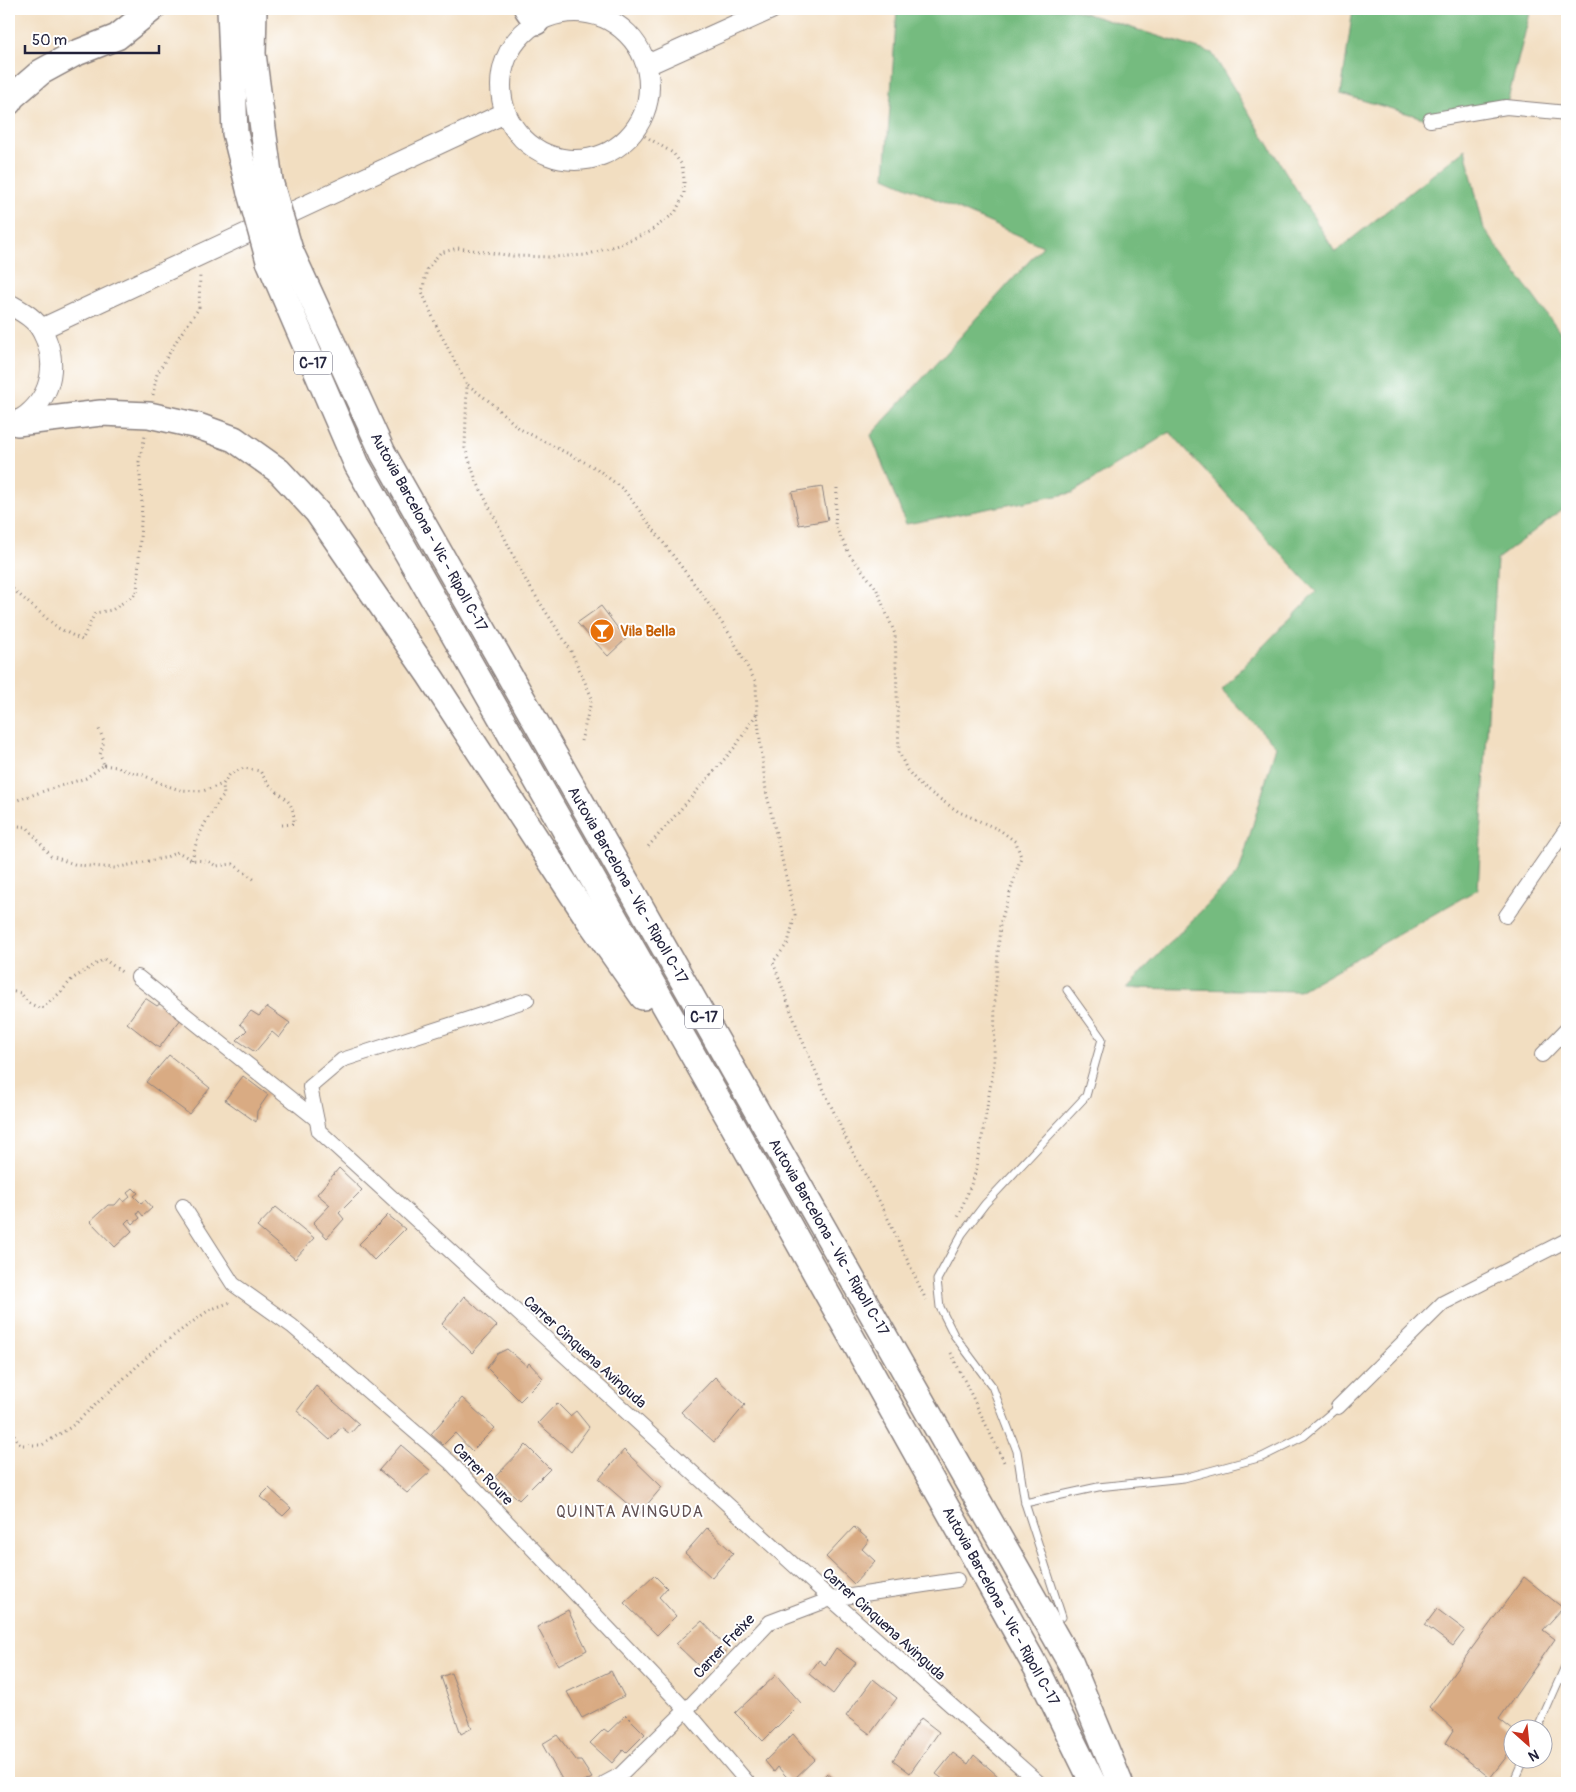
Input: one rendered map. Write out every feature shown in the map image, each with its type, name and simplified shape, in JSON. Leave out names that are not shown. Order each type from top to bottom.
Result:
[{"type":"highway","points":[[9,102],[12,97],[41,72],[74,54],[116,37],[152,9]]},
{"type":"highway","name":"Autovia Barcelona - Vic - Ripoll C-17","points":[[230,9],[235,133],[383,454],[1072,1664],[1120,1783]]},
{"type":"highway","name":"Autovia Barcelona - Vic - Ripoll C-17","points":[[254,9],[253,54],[264,128],[260,187],[268,261],[357,465],[735,1129],[1037,1669],[1093,1783]]},
{"type":"highway","points":[[264,128],[267,9]]},
{"type":"highway","points":[[13,424],[101,413],[149,415],[198,426],[234,439],[279,471],[323,520],[430,676],[589,920],[735,1129]]},
{"type":"street","points":[[646,65],[771,9]]},
{"type":"street","points":[[566,12],[599,12],[623,29],[634,40],[646,65],[649,82],[648,99],[643,116],[635,130],[624,142],[611,151],[596,157],[564,160],[549,156],[535,149],[517,133],[505,113],[501,99],[500,84],[504,62],[514,43],[524,32],[531,16],[545,18],[566,12]]},
{"type":"street","points":[[1430,120],[1506,107],[1567,113]]},
{"type":"street","points":[[42,329],[505,113]]},
{"type":"street","points":[[9,304],[26,313],[42,329],[52,355],[50,382],[38,406],[13,424]]},
{"type":"street","points":[[1506,916],[1567,828]]},
{"type":"street","points":[[138,977],[316,1119]]},
{"type":"street","name":"Carrer Cinquena Avinguda","points":[[527,1000],[342,1060],[310,1087],[319,1131],[831,1599],[1039,1783]]},
{"type":"street","points":[[1542,1056],[1567,1029]]},
{"type":"street","name":"Carrer Roure","points":[[183,1206],[234,1284],[292,1326],[450,1462],[686,1710],[748,1783]]},
{"type":"street","points":[[1338,1408],[1443,1303],[1567,1240]]},
{"type":"street","name":"Carrer Freixe","points":[[605,1783],[620,1775],[686,1710],[770,1622],[831,1599],[957,1580]]},
{"type":"lane","points":[[1062,1618],[1025,1503],[1017,1451],[992,1386],[954,1335],[940,1307],[937,1280],[962,1234],[985,1204],[1086,1096],[1102,1039],[1067,990]]},
{"type":"lane","points":[[1025,1503],[1098,1487],[1184,1478],[1262,1457],[1304,1436],[1338,1408]]},
{"type":"lane","points":[[1541,1720],[1567,1662]]},
{"type":"lane","points":[[1513,1783],[1519,1770]]},
{"type":"lane","points":[[1564,1783],[1567,1776]]},
{"type":"path","points":[[635,130],[673,153],[682,165],[684,194],[676,213],[655,227],[618,245],[586,255],[552,258],[513,256],[458,248],[440,253],[427,269],[422,292],[437,327],[468,385],[520,429],[596,468],[624,490],[701,592],[731,636],[756,682],[756,713],[766,791],[795,915],[788,943],[773,962],[798,1030],[848,1143],[883,1208],[930,1307]]},
{"type":"path","points":[[468,385],[465,448],[476,480],[526,581],[570,649],[592,698],[581,741]]},
{"type":"path","points":[[837,488],[835,526],[850,555],[876,588],[895,634],[899,752],[907,770],[922,787],[959,812],[1000,830],[1016,842],[1021,857],[1000,924],[995,996],[994,1064],[983,1132],[974,1178],[957,1220]]},
{"type":"path","points":[[9,586],[58,628],[82,640],[96,613],[112,610]]},
{"type":"path","points":[[646,849],[736,746],[756,713]]},
{"type":"path","points":[[98,727],[104,741],[100,755],[104,765]]},
{"type":"path","points":[[9,803],[86,778],[104,765],[141,774],[180,790],[203,791],[223,784],[230,774],[244,768],[260,771],[270,785],[282,794],[292,806],[294,824],[282,825]]},
{"type":"path","points":[[192,860],[195,841],[202,825],[217,802],[224,796],[223,784]]},
{"type":"path","points":[[9,825],[27,827],[51,856],[77,864],[115,868],[164,858],[178,852],[192,860],[208,861],[216,866],[233,864],[255,880]]},
{"type":"path","points":[[9,991],[22,993],[27,1002],[42,1009],[72,979],[104,959],[122,973],[138,977]]},
{"type":"path","points":[[9,1426],[20,1445],[42,1444],[71,1427],[158,1347],[209,1310],[230,1302],[257,1300]]},
{"type":"path","points":[[950,1351],[1009,1471]]},
{"type":"green space","points":[[897,9],[1071,9],[1212,53],[1335,252],[1465,149],[1484,229],[1567,342],[1567,506],[1497,559],[1478,889],[1299,991],[1126,988],[1239,872],[1276,746],[1221,689],[1316,592],[1170,432],[1072,493],[906,524],[871,435],[1043,246],[885,177]]},
{"type":"green space","points":[[1353,9],[1531,9],[1506,107],[1430,120],[1341,94]]},
{"type":"building","points":[[822,487],[828,520],[799,525],[792,492]]},
{"type":"building","name":"Vila Bella","points":[[601,606],[626,639],[608,656],[577,623]]},
{"type":"building","points":[[145,998],[157,1006],[161,1003],[181,1019],[159,1048],[127,1023]]},
{"type":"building","points":[[267,1007],[290,1023],[279,1038],[272,1032],[255,1052],[237,1040],[247,1030],[240,1024],[251,1011],[259,1016]]},
{"type":"building","points":[[169,1055],[210,1088],[189,1114],[146,1082]]},
{"type":"building","points":[[243,1076],[268,1095],[257,1111],[256,1122],[225,1100]]},
{"type":"building","points":[[339,1168],[362,1190],[339,1213],[344,1219],[327,1238],[313,1223],[330,1205],[317,1194]]},
{"type":"building","points":[[133,1188],[138,1193],[134,1196],[141,1203],[145,1200],[152,1208],[143,1216],[139,1211],[137,1214],[140,1218],[133,1224],[129,1219],[125,1223],[132,1231],[115,1247],[90,1221],[108,1205],[115,1205],[121,1198],[124,1202],[130,1197],[127,1193]]},
{"type":"building","points":[[276,1207],[314,1238],[295,1259],[257,1227]]},
{"type":"building","points":[[388,1215],[405,1229],[374,1260],[359,1244]]},
{"type":"building","points":[[464,1296],[497,1326],[472,1353],[442,1324]]},
{"type":"building","points":[[507,1349],[527,1366],[529,1363],[543,1378],[520,1401],[487,1368],[497,1354]]},
{"type":"building","points":[[715,1377],[745,1405],[714,1442],[681,1412]]},
{"type":"building","points":[[316,1386],[359,1424],[350,1434],[341,1427],[330,1440],[297,1411]]},
{"type":"building","points":[[462,1398],[495,1428],[472,1451],[455,1433],[443,1445],[431,1434]]},
{"type":"building","points":[[557,1403],[570,1416],[576,1411],[589,1427],[571,1452],[538,1423]]},
{"type":"building","points":[[401,1445],[431,1471],[407,1493],[379,1470]]},
{"type":"building","points":[[526,1445],[550,1469],[519,1500],[495,1477]]},
{"type":"building","points":[[624,1450],[662,1487],[639,1514],[599,1479]]},
{"type":"building","points":[[269,1488],[291,1508],[283,1516],[260,1497]]},
{"type":"building","points":[[854,1527],[869,1540],[862,1549],[875,1561],[854,1584],[826,1557]]},
{"type":"building","points":[[707,1528],[733,1553],[712,1578],[685,1553]]},
{"type":"building","points":[[654,1575],[667,1588],[659,1597],[676,1616],[657,1635],[624,1603]]},
{"type":"building","points":[[1524,1577],[1563,1608],[1543,1630],[1555,1639],[1499,1719],[1504,1723],[1504,1760],[1490,1778],[1446,1743],[1454,1730],[1429,1707]]},
{"type":"building","points":[[1437,1609],[1465,1630],[1453,1646],[1425,1625]]},
{"type":"building","points":[[568,1610],[587,1650],[558,1665],[537,1627]]},
{"type":"building","points":[[702,1621],[728,1649],[703,1670],[676,1644]]},
{"type":"building","points":[[836,1648],[856,1663],[833,1694],[809,1674],[819,1660],[825,1665]]},
{"type":"building","points":[[611,1671],[624,1696],[582,1718],[567,1692]]},
{"type":"building","points":[[451,1673],[472,1728],[461,1734],[441,1677]]},
{"type":"building","points":[[776,1675],[801,1703],[763,1741],[735,1713]]},
{"type":"building","points":[[873,1679],[897,1698],[870,1734],[846,1716]]},
{"type":"building","points":[[626,1715],[645,1734],[626,1753],[623,1750],[612,1763],[590,1743],[604,1729],[608,1732]]},
{"type":"building","points":[[921,1718],[939,1732],[910,1773],[893,1760]]},
{"type":"building","points":[[793,1734],[815,1759],[791,1782],[778,1767],[774,1772],[765,1761]]},
{"type":"building","points":[[557,1735],[577,1761],[581,1761],[592,1778],[582,1783],[564,1783],[542,1744]]},
{"type":"building","points":[[953,1753],[968,1764],[974,1755],[998,1776],[993,1783],[948,1783],[936,1774]]},
{"type":"building","points":[[827,1773],[839,1783],[818,1783]]},
{"type":"building","points":[[669,1778],[674,1783],[663,1783]]},
{"type":"place","name":"Vila Bella","points":[[602,631]]},
{"type":"district","name":"QUINTA AVINGUDA","points":[[630,1511]]}]
